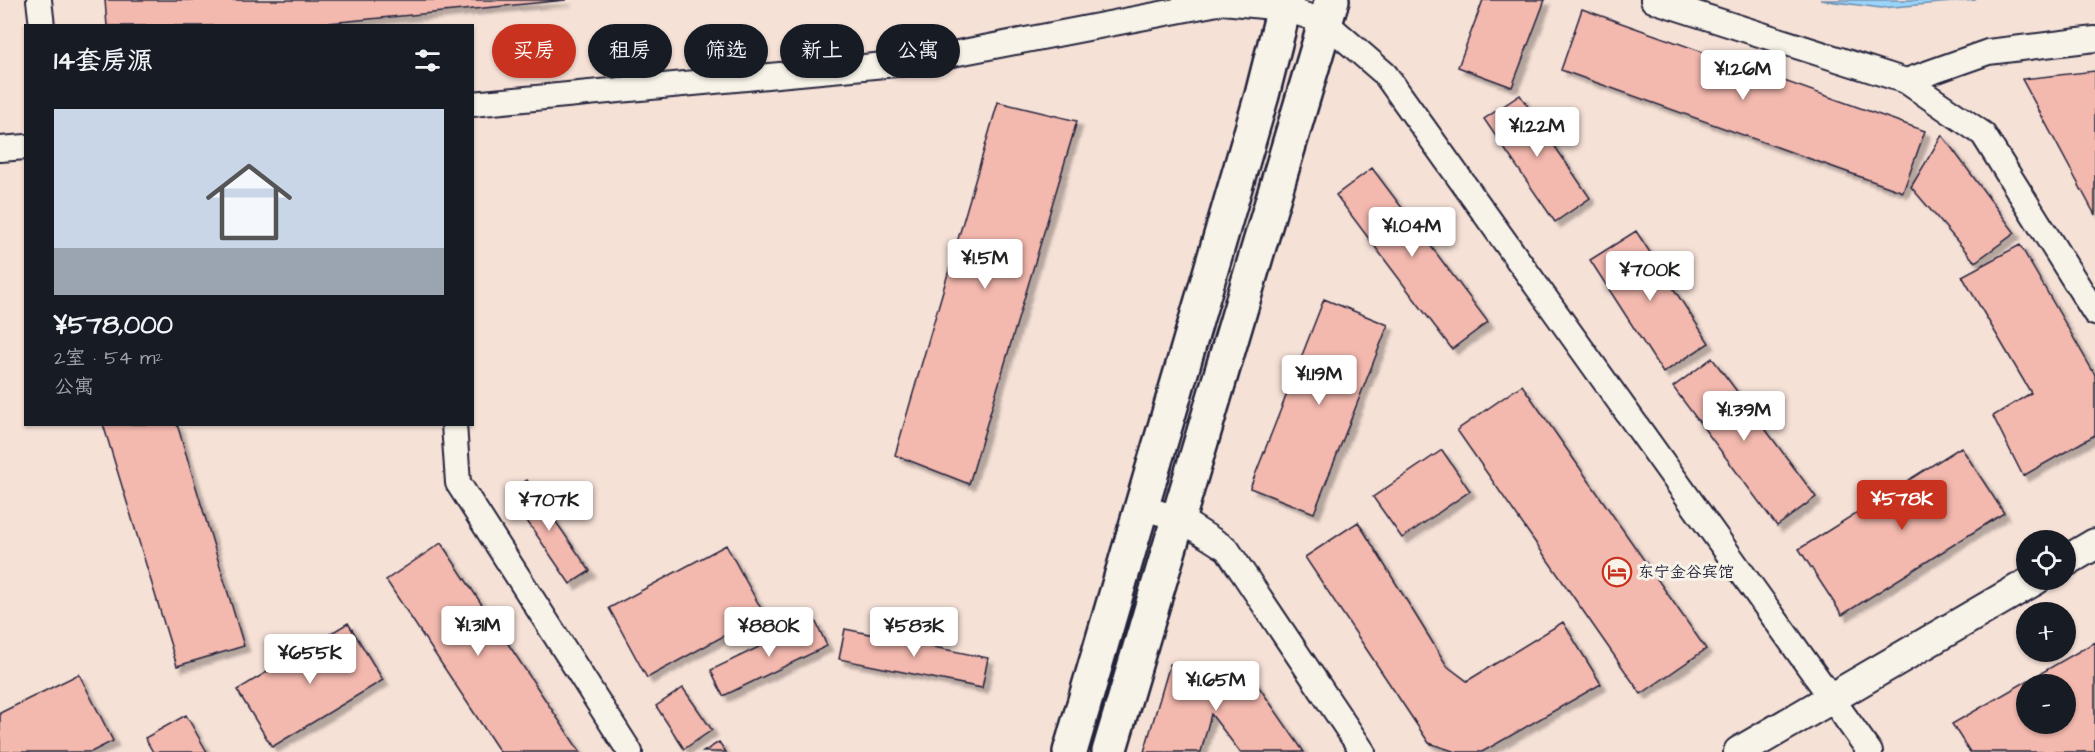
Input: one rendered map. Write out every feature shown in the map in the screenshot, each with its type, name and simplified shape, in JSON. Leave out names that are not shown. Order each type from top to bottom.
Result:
[{"type":"highway","points":[[1070,752],[1262,95],[1284,4]]},
{"type":"highway","points":[[1108,752],[1328,11]]},
{"type":"street","points":[[39,0],[42,24]]},
{"type":"street","points":[[1653,0],[1906,81],[1983,134],[2095,313]]},
{"type":"street","points":[[474,104],[906,63],[1223,2],[1284,4],[1328,11],[1385,74],[1834,698],[1870,752]]},
{"type":"street","points":[[1906,81],[1988,52],[2095,39]]},
{"type":"street","points":[[0,149],[24,147]]},
{"type":"street","points":[[454,426],[458,483],[630,752]]},
{"type":"street","points":[[1143,508],[1178,518],[1227,549],[1363,752]]},
{"type":"street","points":[[2076,555],[2095,544]]},
{"type":"street","points":[[1739,752],[2017,590]]},
{"type":"water","points":[[1820,0],[1976,0],[1881,8]]},
{"type":"building","points":[[105,0],[566,0],[318,24],[107,24]]},
{"type":"building","points":[[1483,0],[1545,0],[1512,87],[1458,67]]},
{"type":"building","points":[[1582,9],[1925,131],[1903,192],[1561,70]]},
{"type":"building","points":[[2095,71],[2095,215],[2022,79]]},
{"type":"building","points":[[1520,95],[1590,198],[1555,222],[1484,119]]},
{"type":"building","points":[[998,102],[1077,121],[969,484],[895,455]]},
{"type":"building","points":[[1942,135],[2015,233],[1975,262],[1911,187]]},
{"type":"building","points":[[1372,168],[1488,322],[1452,349],[1336,195]]},
{"type":"building","points":[[1636,231],[1709,343],[1663,373],[1590,260]]},
{"type":"building","points":[[2020,245],[2095,375],[2095,435],[2023,476],[1993,416],[2031,393],[1962,276]]},
{"type":"building","points":[[1324,299],[1388,325],[1314,513],[1250,488]]},
{"type":"building","points":[[1712,358],[1816,497],[1777,526],[1673,387]]},
{"type":"building","points":[[1522,385],[1706,649],[1641,694],[1457,430]]},
{"type":"building","points":[[104,426],[178,426],[244,646],[177,666]]},
{"type":"building","points":[[1961,447],[2004,513],[1842,615],[1799,549]]},
{"type":"building","points":[[1442,450],[1470,491],[1402,538],[1373,497]]},
{"type":"building","points":[[527,480],[590,571],[570,584],[508,493]]},
{"type":"building","points":[[1358,522],[1447,666],[1467,681],[1563,622],[1601,684],[1482,752],[1456,752],[1429,743],[1305,557]]},
{"type":"building","points":[[441,543],[580,752],[500,752],[386,580]]},
{"type":"building","points":[[726,545],[764,614],[647,678],[609,608]]},
{"type":"building","points":[[815,620],[827,646],[723,696],[711,670]]},
{"type":"building","points":[[348,623],[383,680],[272,747],[237,690]]},
{"type":"building","points":[[845,629],[988,658],[982,688],[839,659]]},
{"type":"building","points":[[2095,642],[2095,752],[1970,752],[1952,724],[2016,687],[2016,734],[2076,734],[2076,674],[2039,674],[2060,662],[2076,662],[2076,653]]},
{"type":"building","points":[[1170,664],[1225,668],[1243,664],[1304,752],[1240,752],[1211,714],[1201,752],[1144,752]]},
{"type":"building","points":[[79,674],[113,741],[91,752],[0,752],[0,713]]},
{"type":"building","points":[[683,688],[712,730],[684,749],[656,706]]},
{"type":"building","points":[[186,715],[207,752],[153,752],[145,738]]},
{"type":"building","points":[[719,742],[726,752],[703,752]]},
{"type":"place","name":"东宁金谷宾馆","points":[[1617,572]]}]
